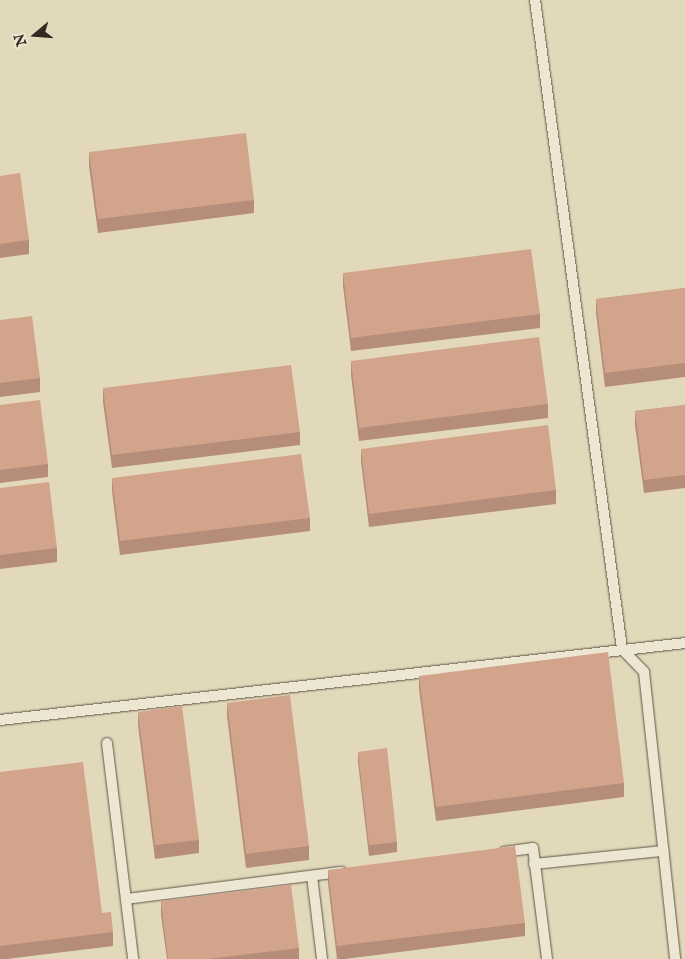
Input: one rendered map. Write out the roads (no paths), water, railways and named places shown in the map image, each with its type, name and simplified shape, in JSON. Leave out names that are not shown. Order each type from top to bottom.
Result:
[{"type":"lane","points":[[535,0],[622,650],[644,672],[676,959],[685,958]]},
{"type":"lane","points":[[0,720],[685,642]]},
{"type":"lane","points":[[108,743],[133,959]]},
{"type":"lane","points":[[494,853],[533,848],[546,959]]},
{"type":"lane","points":[[534,864],[663,851]]},
{"type":"lane","points":[[126,899],[351,871]]},
{"type":"lane","points":[[312,876],[322,959]]}]
